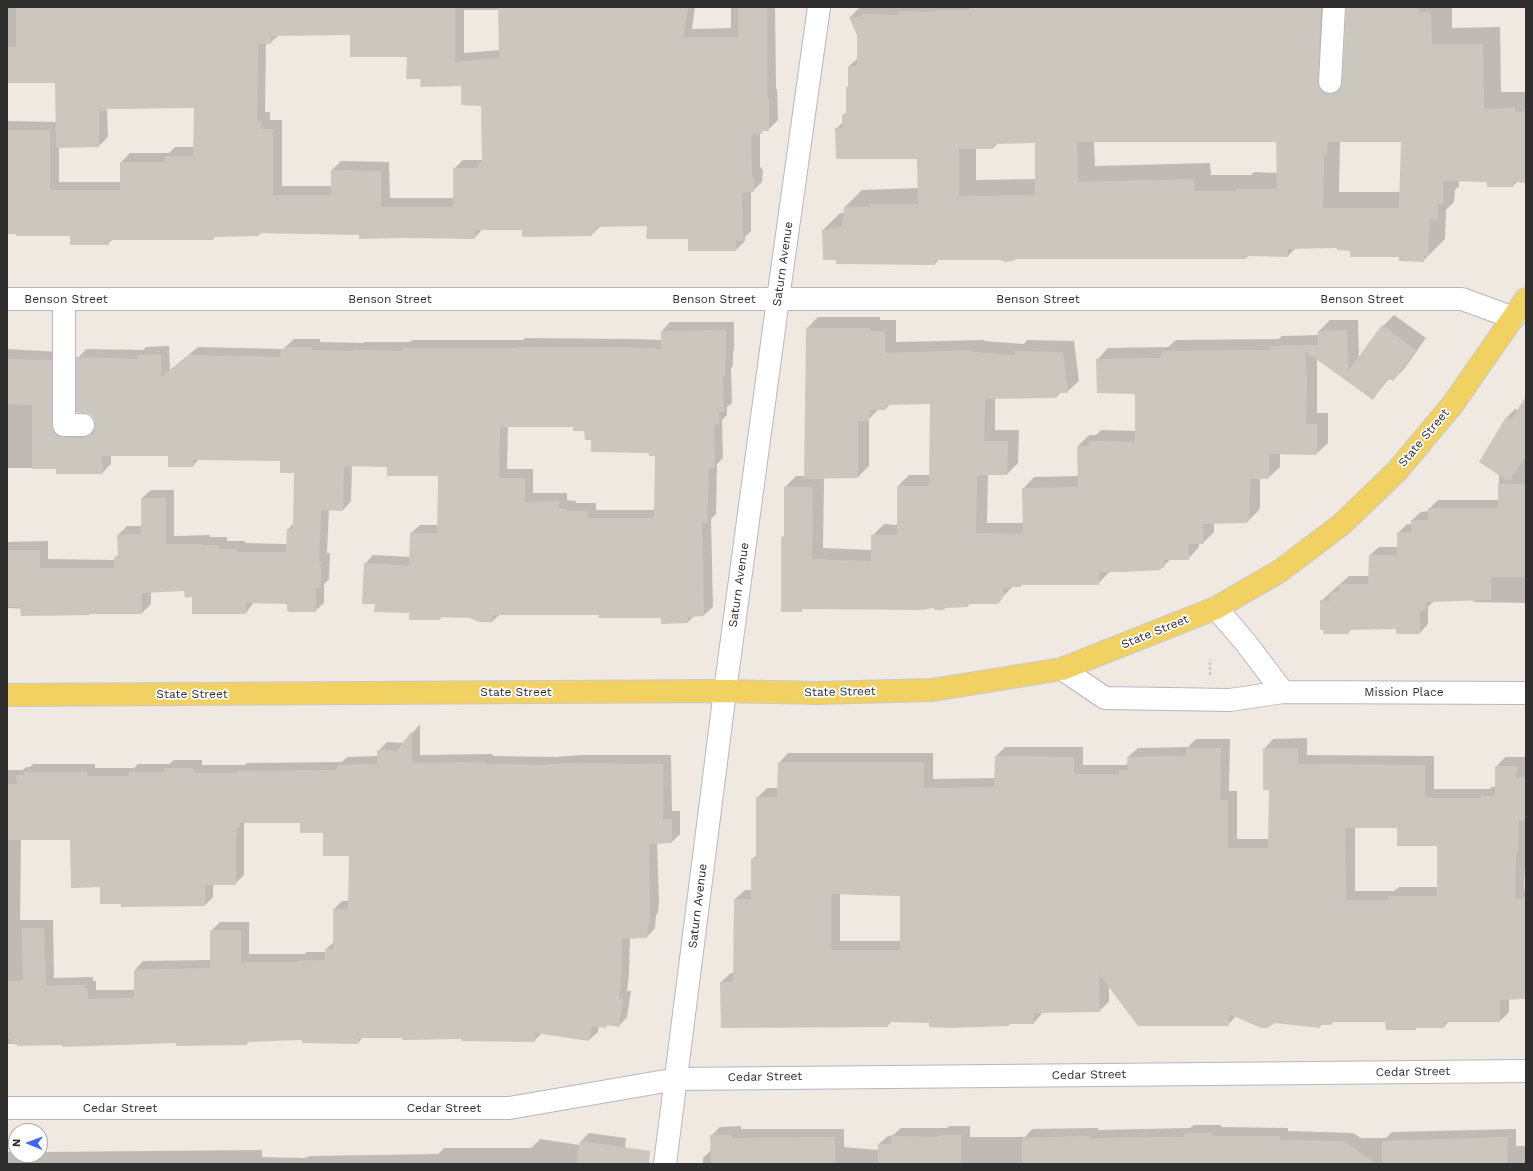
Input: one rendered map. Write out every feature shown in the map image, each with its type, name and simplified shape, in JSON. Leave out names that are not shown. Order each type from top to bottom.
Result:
[{"type":"main road","name":"State Street","points":[[7,695],[725,691],[818,692],[932,690],[1062,669],[1216,608],[1280,571],[1342,524],[1397,471],[1453,404],[1526,299]]},
{"type":"street","name":"Saturn Avenue","points":[[666,1164],[725,691],[819,7]]},
{"type":"street","points":[[1330,82],[1334,7]]},
{"type":"street","name":"Benson Street","points":[[7,299],[1462,299],[1514,318]]},
{"type":"street","points":[[64,299],[64,425],[83,425]]},
{"type":"street","points":[[1216,608],[1242,637],[1283,692]]},
{"type":"street","name":"Mission Place","points":[[1062,669],[1105,698],[1230,700],[1283,692],[1526,692]]},
{"type":"street","name":"Cedar Street","points":[[7,1108],[509,1108],[677,1078],[1526,1071]]},
{"type":"building","points":[[16,7],[455,7],[455,62],[499,58],[498,7],[688,7],[683,37],[738,37],[738,7],[767,7],[767,98],[769,98],[769,131],[762,131],[762,134],[753,133],[753,136],[751,136],[754,192],[742,193],[743,241],[736,241],[736,251],[688,251],[688,239],[646,239],[647,226],[595,227],[595,233],[592,233],[592,236],[522,237],[522,230],[475,230],[475,239],[359,239],[359,235],[259,233],[259,236],[213,237],[213,240],[109,240],[109,245],[70,245],[70,236],[16,236],[16,234],[7,234],[7,130],[50,130],[50,190],[120,190],[120,162],[165,162],[165,156],[193,156],[194,108],[107,109],[107,111],[99,111],[99,147],[56,148],[55,83],[7,83],[7,47],[16,47]],"holes":[[[350,35],[350,57],[407,57],[406,79],[421,79],[420,87],[461,86],[461,105],[481,106],[482,163],[478,163],[478,168],[453,168],[453,207],[381,207],[381,171],[331,170],[331,195],[273,195],[273,129],[261,129],[261,121],[257,121],[258,44],[271,44],[271,36]]]},
{"type":"building","points":[[970,7],[1321,7],[1318,82],[1319,88],[1323,92],[1330,94],[1336,93],[1340,89],[1342,83],[1346,7],[1419,7],[1419,12],[1431,13],[1432,44],[1483,44],[1484,109],[1515,108],[1515,112],[1526,111],[1526,183],[1513,182],[1513,187],[1487,187],[1487,182],[1443,181],[1443,204],[1438,203],[1438,220],[1430,219],[1428,256],[1424,256],[1424,262],[1399,261],[1399,257],[1350,257],[1350,251],[1337,250],[1337,248],[1288,249],[1288,257],[1246,256],[1246,259],[1017,259],[1005,262],[1001,260],[935,260],[935,265],[836,264],[836,260],[823,260],[822,230],[842,227],[844,207],[870,207],[870,204],[918,204],[917,159],[836,159],[835,128],[842,128],[842,115],[846,115],[848,66],[857,66],[857,35],[849,17],[860,17],[862,14],[898,15],[898,11],[936,12],[936,10],[970,10]],"holes":[[[1077,142],[1276,142],[1277,189],[1194,191],[1194,179],[1078,182]],[[1327,142],[1401,142],[1399,208],[1323,208],[1324,155],[1327,155]],[[1035,143],[1035,195],[959,196],[959,149],[993,149],[993,144]]]},
{"type":"building","points":[[1382,325],[1416,350],[1393,381],[1388,378],[1373,400],[1305,351],[1307,380],[1306,424],[1317,424],[1317,455],[1269,454],[1269,479],[1250,479],[1249,520],[1247,520],[1247,523],[1203,524],[1204,544],[1188,544],[1189,560],[1164,560],[1164,568],[1161,568],[1161,570],[1099,572],[1099,585],[1021,585],[1021,587],[1004,587],[1003,597],[998,604],[968,604],[968,607],[946,608],[943,610],[935,610],[933,608],[922,610],[802,609],[802,612],[781,612],[781,537],[784,536],[784,487],[813,487],[812,559],[871,561],[871,535],[897,535],[897,486],[929,486],[930,404],[886,405],[886,410],[870,410],[869,421],[858,421],[858,478],[804,479],[806,328],[870,328],[870,331],[885,331],[885,353],[973,350],[973,352],[1015,355],[1015,351],[1063,352],[1068,393],[1057,393],[1057,398],[985,399],[984,441],[1008,441],[1007,475],[977,475],[976,533],[1023,534],[1022,488],[1078,487],[1077,446],[1089,446],[1089,441],[1135,442],[1135,394],[1097,393],[1096,359],[1160,358],[1163,351],[1271,350],[1270,346],[1318,345],[1318,331],[1347,330],[1348,371]]},
{"type":"building","points":[[726,330],[725,376],[723,376],[724,412],[719,412],[719,424],[715,424],[714,427],[715,468],[709,468],[707,523],[702,523],[704,616],[688,617],[688,623],[661,624],[661,618],[598,618],[599,615],[493,615],[493,622],[479,622],[470,618],[440,617],[440,620],[409,620],[409,613],[374,612],[375,604],[362,604],[364,563],[409,566],[410,533],[437,533],[438,476],[387,476],[387,467],[344,466],[343,511],[321,510],[319,561],[321,561],[321,588],[316,588],[316,612],[289,612],[287,611],[287,604],[246,603],[246,614],[192,614],[192,597],[185,598],[184,591],[142,593],[142,614],[21,616],[20,607],[8,607],[7,550],[40,550],[40,568],[114,568],[114,557],[118,557],[117,535],[141,534],[141,498],[166,498],[166,544],[219,545],[219,549],[237,549],[237,552],[286,552],[287,529],[293,529],[294,473],[280,473],[280,461],[193,460],[193,467],[168,467],[168,456],[102,456],[103,474],[56,474],[56,469],[32,469],[32,405],[7,404],[7,359],[52,360],[53,431],[57,436],[83,438],[94,432],[95,425],[94,419],[90,414],[76,412],[76,357],[137,359],[137,355],[161,354],[161,377],[189,355],[280,357],[281,349],[284,349],[284,347],[312,347],[312,350],[354,351],[402,351],[403,348],[516,347],[626,347],[661,349],[661,331]],"holes":[[[500,427],[573,427],[573,431],[584,431],[585,440],[591,440],[591,452],[649,453],[649,456],[655,456],[654,518],[588,518],[587,511],[567,511],[567,509],[559,509],[559,501],[525,502],[525,478],[499,478]]]},
{"type":"building","points":[[1526,396],[1526,456],[1509,482],[1479,462],[1506,417],[1511,420]]},
{"type":"building","points":[[1498,483],[1526,484],[1526,577],[1491,577],[1491,600],[1426,602],[1426,610],[1420,611],[1420,634],[1396,634],[1396,629],[1349,630],[1349,634],[1323,634],[1324,630],[1320,630],[1320,600],[1329,601],[1330,592],[1339,592],[1339,584],[1368,584],[1369,555],[1397,555],[1397,532],[1412,533],[1411,520],[1428,520],[1428,508],[1498,508]]},
{"type":"building","points":[[412,731],[412,763],[485,762],[485,764],[547,765],[571,763],[663,764],[663,819],[672,819],[672,843],[649,844],[650,923],[648,923],[647,938],[622,939],[619,999],[623,999],[619,1027],[607,1025],[606,1028],[592,1026],[589,1041],[535,1033],[535,1042],[461,1041],[461,1039],[402,1040],[402,1038],[358,1038],[358,1044],[302,1043],[302,1040],[247,1042],[247,1045],[176,1046],[176,1043],[62,1047],[62,1045],[17,1046],[17,1043],[10,1043],[10,1038],[7,1038],[7,981],[23,981],[22,928],[44,928],[46,986],[85,985],[85,989],[88,989],[88,999],[134,998],[134,970],[210,968],[210,930],[241,930],[241,962],[297,962],[325,960],[325,949],[333,949],[333,909],[348,909],[349,856],[323,856],[323,833],[300,833],[300,823],[240,823],[240,827],[237,827],[236,833],[236,885],[205,885],[205,906],[121,907],[121,904],[100,904],[100,887],[71,888],[70,840],[8,840],[7,784],[17,784],[16,775],[24,775],[24,772],[87,772],[87,776],[129,776],[129,772],[164,772],[164,768],[190,768],[194,769],[194,773],[337,770],[337,765],[377,764],[377,750],[396,751]]},
{"type":"building","points":[[1186,748],[1221,748],[1220,800],[1228,800],[1228,848],[1268,848],[1269,790],[1263,790],[1263,748],[1298,748],[1298,764],[1425,765],[1425,798],[1481,798],[1481,796],[1495,796],[1495,766],[1517,766],[1516,778],[1526,777],[1526,820],[1519,821],[1518,853],[1516,853],[1515,899],[1526,898],[1525,999],[1500,1000],[1500,1022],[1444,1022],[1444,1028],[1416,1028],[1416,1030],[1386,1030],[1385,1022],[1331,1022],[1331,1025],[1320,1025],[1320,1028],[1275,1023],[1267,1028],[1261,1028],[1229,1014],[1229,1026],[1138,1026],[1099,974],[1100,1012],[1034,1013],[1034,1024],[949,1028],[929,1027],[929,1023],[888,1022],[888,1027],[721,1028],[720,982],[733,982],[734,899],[751,899],[751,859],[756,859],[756,797],[777,797],[778,762],[924,762],[924,788],[994,787],[995,756],[1074,757],[1074,774],[1119,774],[1119,770],[1128,770],[1127,757],[1186,756]],"holes":[[[1345,828],[1397,828],[1397,846],[1437,846],[1437,896],[1388,896],[1388,900],[1346,900]],[[831,894],[900,896],[900,950],[831,950]]]},
{"type":"building","points":[[1184,1133],[1212,1133],[1212,1136],[1280,1136],[1280,1140],[1344,1141],[1377,1164],[1022,1164],[1022,1138],[1089,1136],[1089,1138],[1184,1137]]},
{"type":"building","points":[[710,1135],[732,1135],[732,1138],[835,1137],[835,1164],[711,1164]]},
{"type":"building","points":[[939,1135],[961,1135],[961,1164],[878,1164],[878,1144],[891,1144],[891,1136],[939,1137]]},
{"type":"building","points":[[1508,1137],[1507,1164],[1382,1164],[1382,1141]]},
{"type":"building","points":[[580,1141],[650,1151],[649,1164],[576,1164]]}]
